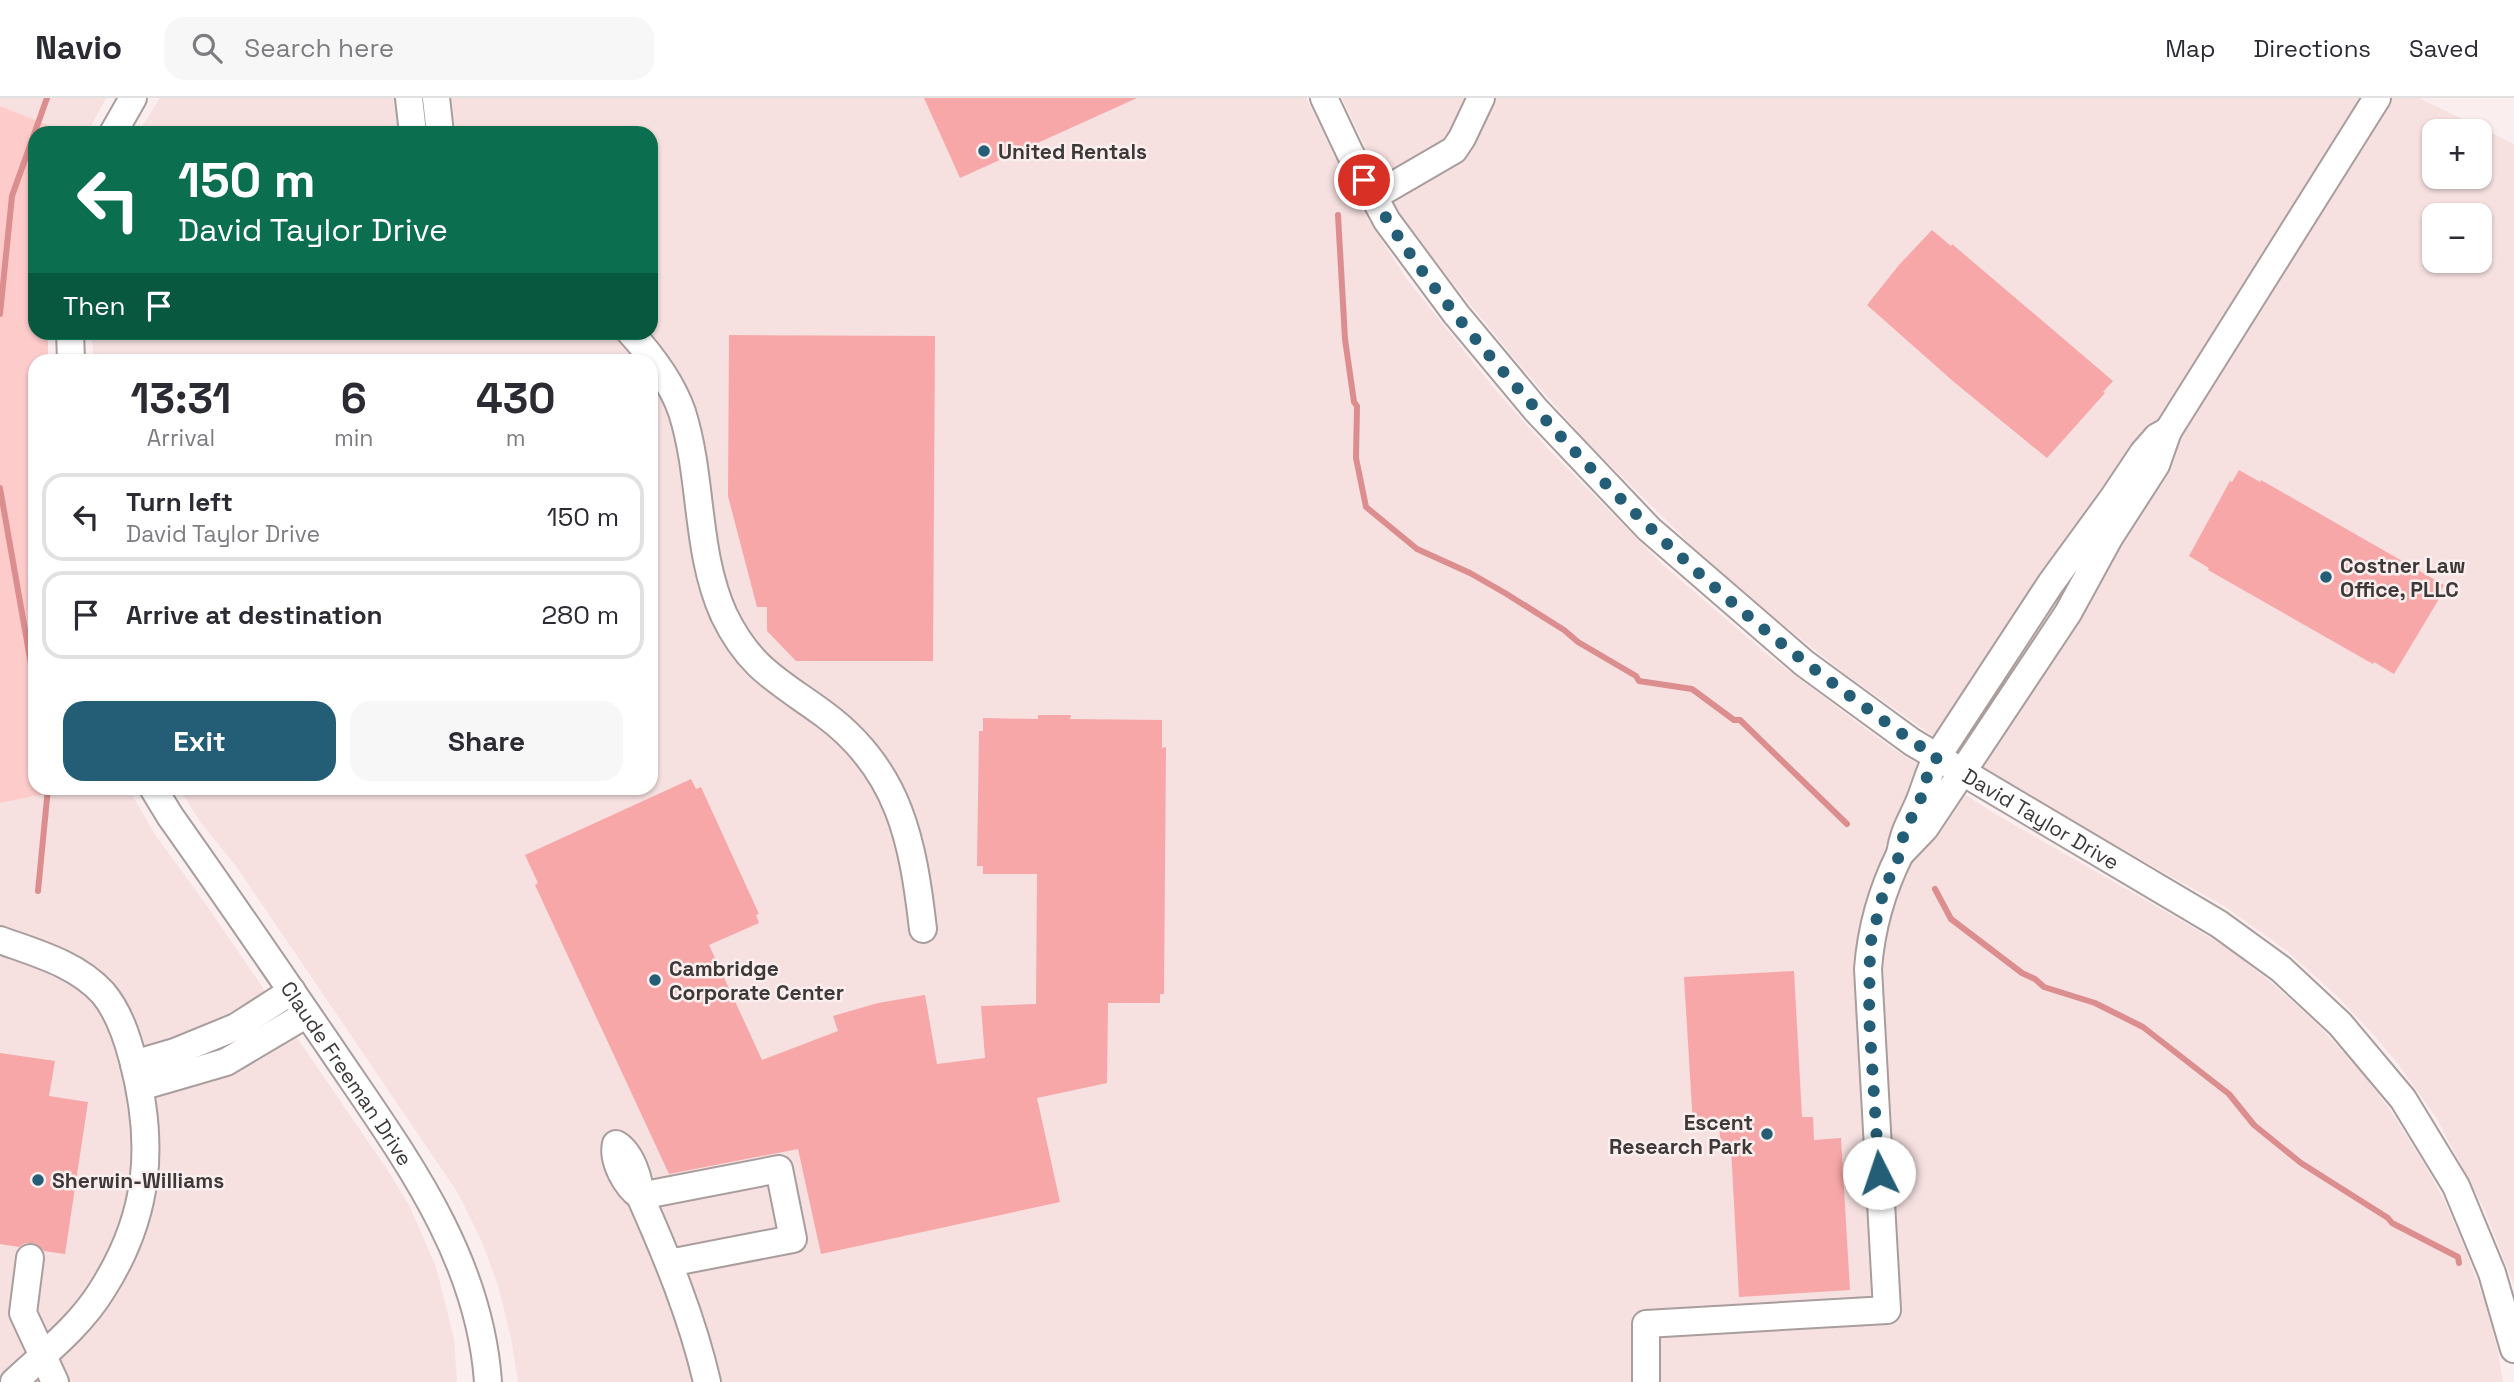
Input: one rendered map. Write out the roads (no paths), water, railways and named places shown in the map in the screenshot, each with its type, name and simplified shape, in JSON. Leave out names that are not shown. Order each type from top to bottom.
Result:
[{"type":"street","points":[[117,126],[133,98]]},
{"type":"street","points":[[409,98],[412,126]]},
{"type":"street","points":[[436,98],[439,126]]},
{"type":"street","name":"David Taylor Drive","points":[[1324,98],[1373,197],[1401,240],[1463,323],[1536,410],[1622,502],[1686,561],[1804,663],[1912,742],[2219,924],[2281,969],[2340,1024],[2403,1099],[2456,1186],[2492,1273],[2514,1349]]},
{"type":"street","points":[[1373,197],[1454,150],[1481,98]]},
{"type":"street","points":[[1900,854],[1926,828],[2068,613],[2109,538],[2155,465],[2168,431],[2376,98]]},
{"type":"street","points":[[636,340],[647,354]]},
{"type":"street","points":[[658,368],[681,411],[690,446],[709,571],[724,613],[739,642],[753,660],[781,686],[824,714],[845,732],[862,750],[889,790],[912,848],[923,929]]},
{"type":"street","points":[[1646,1382],[1646,1324],[1887,1310],[1868,969],[1872,931],[1884,890],[1900,854],[1904,832],[1920,801],[1926,779],[1937,757],[2045,592],[2143,453],[2157,437],[2168,431]]},
{"type":"street","name":"Claude Freeman Drive","points":[[157,795],[406,1160],[443,1223],[456,1248],[474,1302],[483,1341],[488,1382]]},
{"type":"street","points":[[0,940],[69,967],[101,991],[119,1017],[137,1075],[147,1156],[140,1203],[117,1265],[101,1292],[75,1325],[14,1382]]},
{"type":"street","points":[[137,1075],[175,1052],[236,1027],[292,991]]},
{"type":"street","points":[[137,1075],[226,1062],[307,1014]]},
{"type":"street","points":[[669,1263],[793,1239],[779,1170],[640,1196],[669,1263],[693,1330],[707,1382]]},
{"type":"street","points":[[30,1258],[23,1313],[54,1382]]},
{"type":"waterway","points":[[37,126],[47,98]]},
{"type":"waterway","points":[[0,314],[12,196],[28,151]]},
{"type":"waterway","points":[[1338,215],[1345,339],[1354,402],[1357,406],[1356,458],[1366,507],[1417,549],[1470,573],[1505,593],[1564,630],[1578,642],[1636,676],[1639,681],[1692,689],[1734,720],[1740,720],[1847,824]]},
{"type":"waterway","points":[[0,488],[28,647]]},
{"type":"waterway","points":[[38,891],[47,795]]},
{"type":"waterway","points":[[1935,889],[1951,919],[2022,973],[2044,987],[2095,1003],[2143,1027],[2229,1094],[2254,1125],[2301,1163],[2392,1223],[2458,1257],[2459,1263]]},
{"type":"place","name":"United Rentals","points":[[984,151]]},
{"type":"place","name":"Costner Law Office, PLLC","points":[[2326,577]]},
{"type":"place","name":"Cambridge Corporate Center","points":[[655,980]]},
{"type":"place","name":"Escent Research Park","points":[[1767,1134]]},
{"type":"place","name":"Sherwin-Williams","points":[[38,1180]]}]
